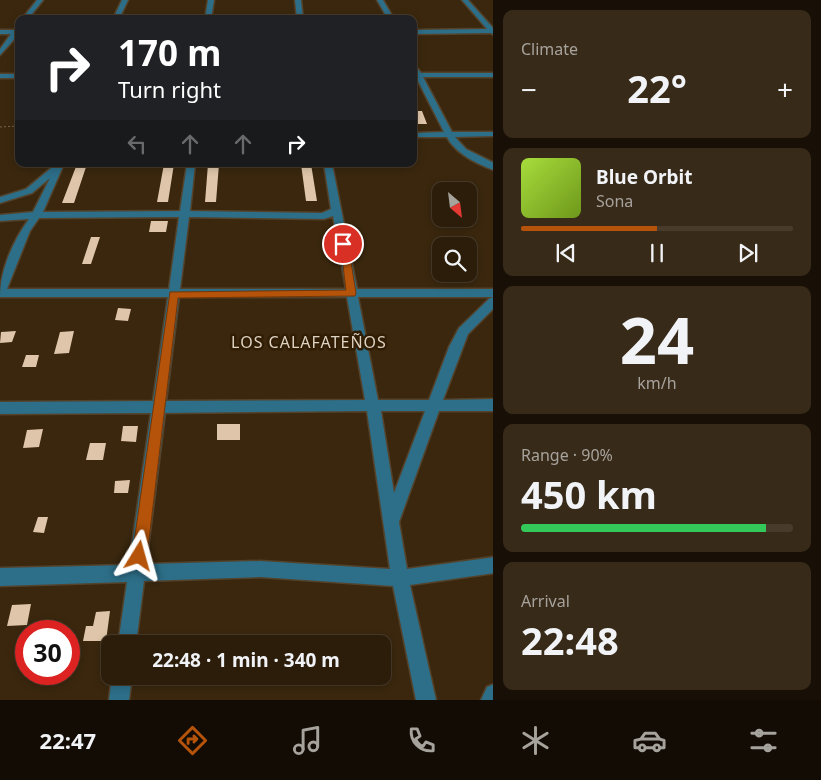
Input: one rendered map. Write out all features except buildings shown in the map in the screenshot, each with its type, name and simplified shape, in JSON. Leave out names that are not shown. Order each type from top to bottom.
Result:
[{"type":"street","points":[[29,15],[40,0]]},
{"type":"street","points":[[118,15],[126,0]]},
{"type":"street","points":[[208,15],[210,0]]},
{"type":"street","points":[[298,0],[300,15]]},
{"type":"street","points":[[380,0],[389,15]]},
{"type":"street","points":[[465,0],[493,31]]},
{"type":"street","points":[[0,32],[15,30]]},
{"type":"street","points":[[417,32],[493,31]]},
{"type":"street","points":[[0,53],[15,34]]},
{"type":"street","points":[[417,75],[493,75]]},
{"type":"street","points":[[0,76],[15,76]]},
{"type":"street","points":[[417,77],[448,135],[463,151],[493,166]]},
{"type":"street","points":[[417,134],[493,134]]},
{"type":"street","points":[[0,200],[29,191],[56,167]]},
{"type":"street","points":[[58,167],[37,215],[26,231],[0,292],[174,294],[493,293]]},
{"type":"street","points":[[128,635],[191,167]]},
{"type":"street","points":[[329,167],[373,407],[400,578],[426,700]]},
{"type":"street","points":[[0,218],[37,215],[185,214],[324,216],[337,210]]},
{"type":"street","points":[[391,522],[463,331],[493,302]]},
{"type":"street","points":[[0,408],[493,405]]},
{"type":"street","points":[[0,577],[260,569],[400,578],[493,566]]},
{"type":"street","points":[[119,700],[121,685]]},
{"type":"path","points":[[0,127],[15,126]]},
{"type":"district","name":"LOS CALAFATEÑOS","points":[[309,342]]},
{"type":"route","points":[[139,556],[174,294],[351,293],[343,244]]}]
